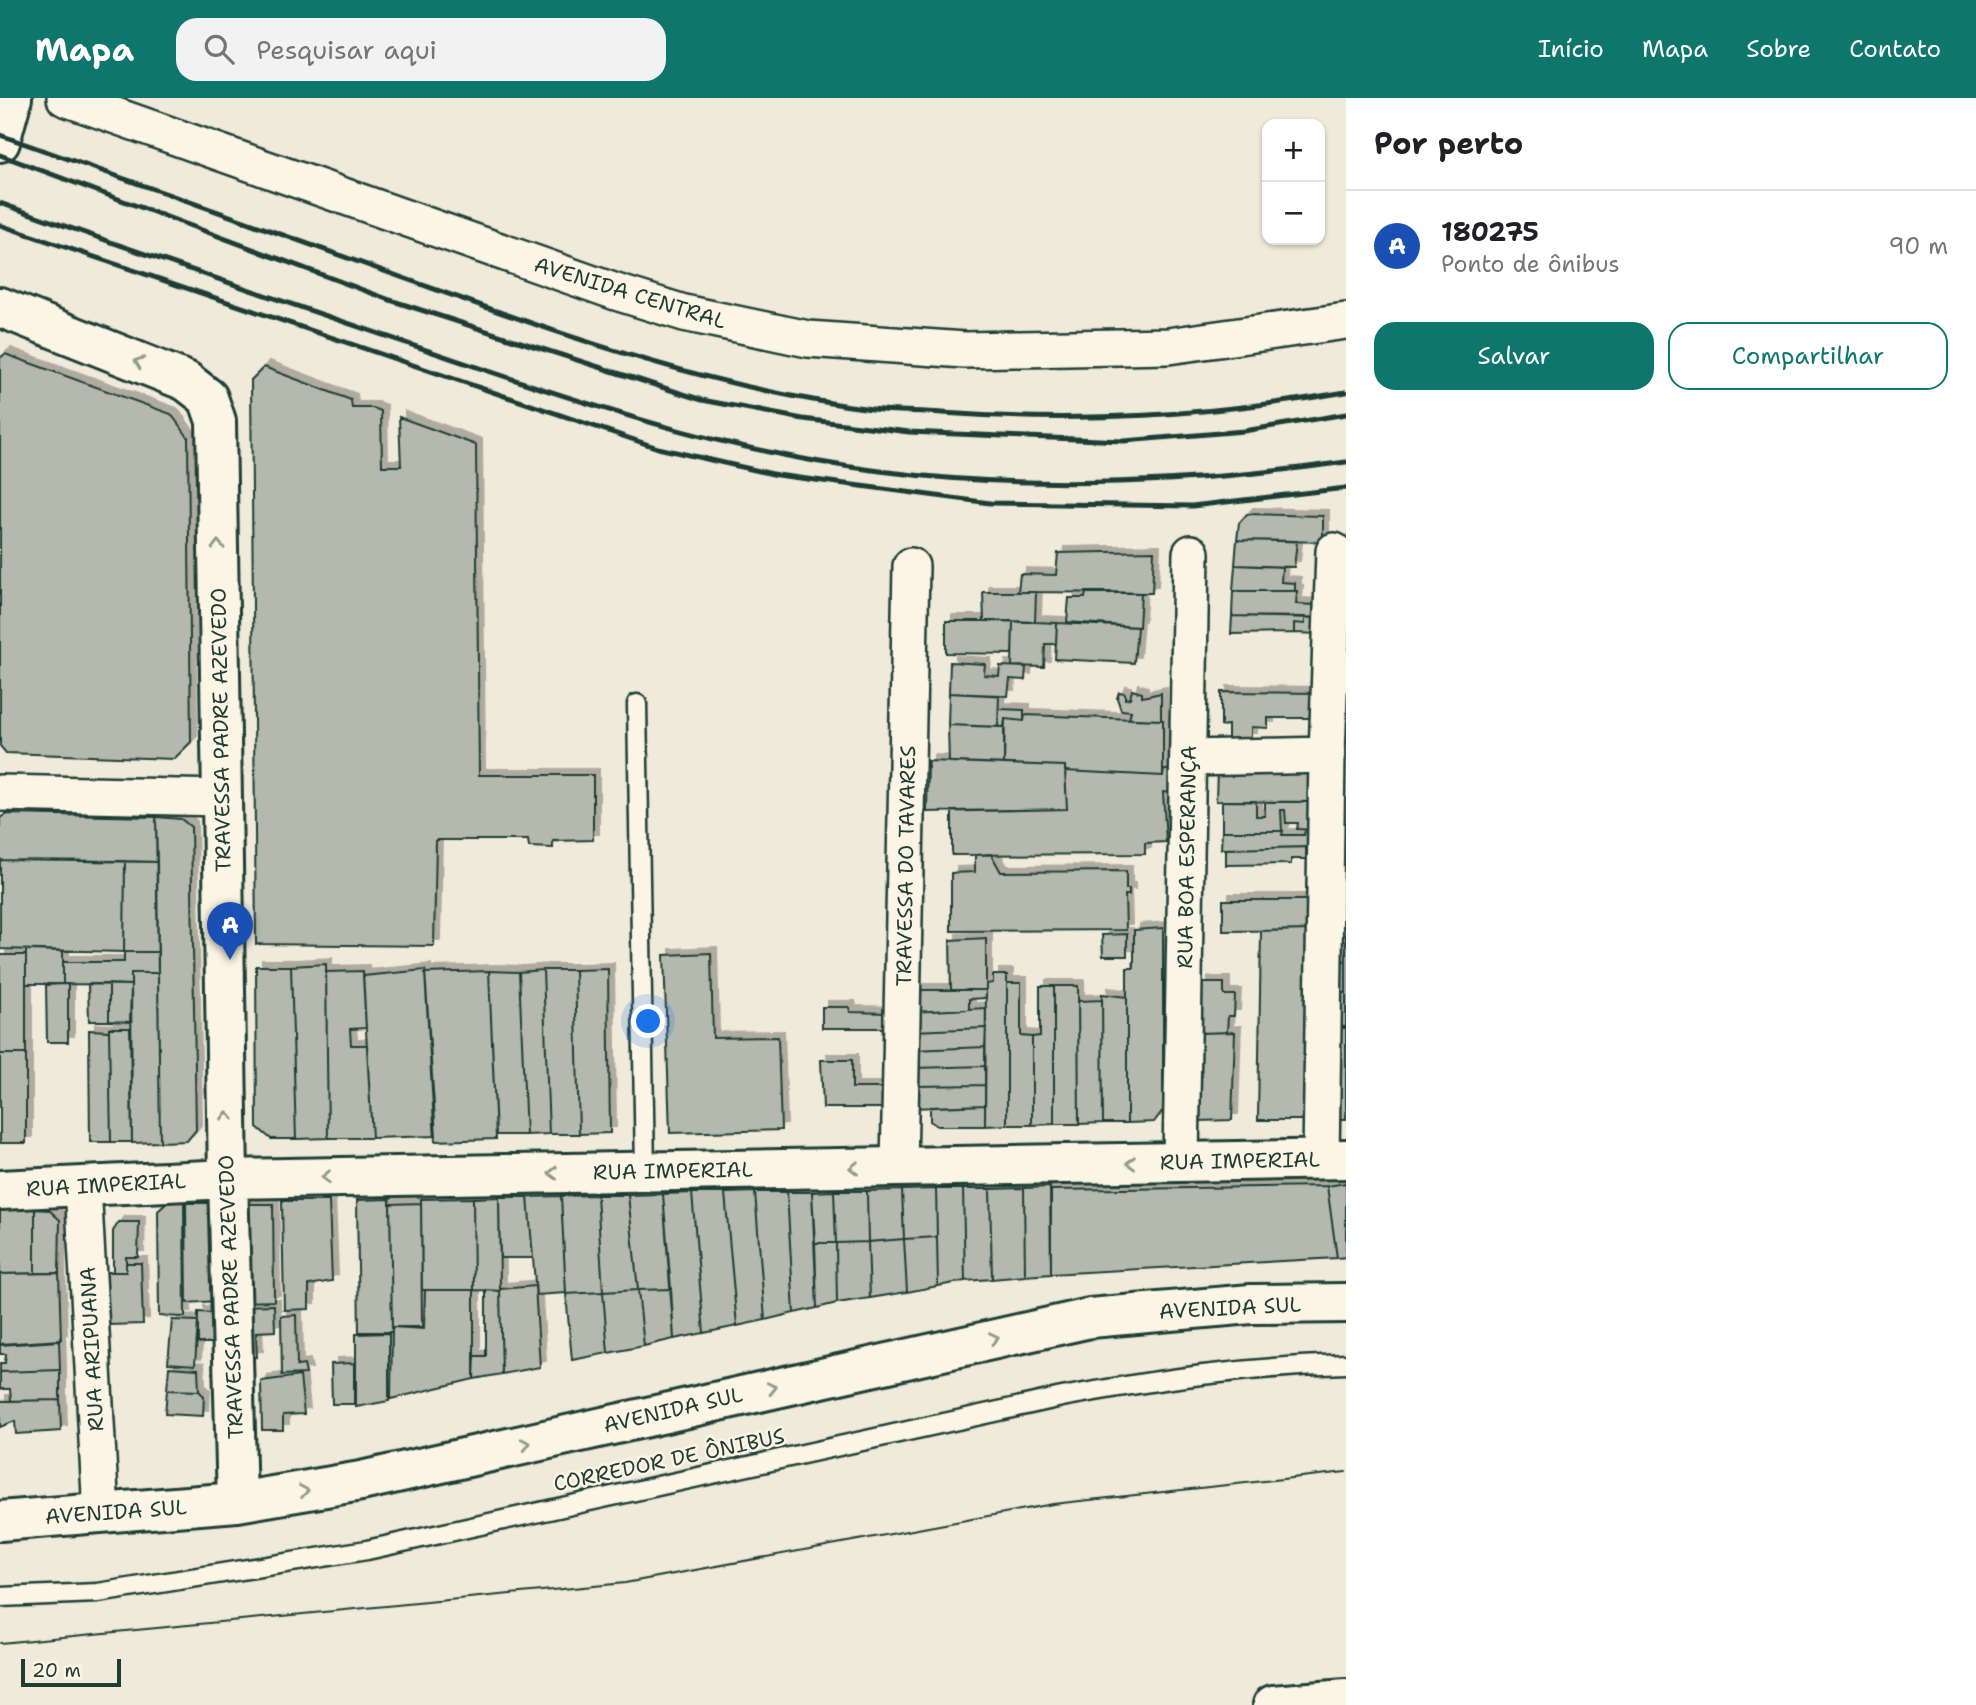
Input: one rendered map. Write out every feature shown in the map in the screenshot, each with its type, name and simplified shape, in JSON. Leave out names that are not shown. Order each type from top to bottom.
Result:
[{"type":"main road","points":[[0,142],[12,98]]},
{"type":"main road","name":"TRAVESSA PADRE AZEVEDO","points":[[0,307],[19,317],[186,381],[208,398],[216,421],[228,1179],[237,1503]]},
{"type":"main road","name":"RUA IMPERIAL","points":[[0,1190],[228,1179],[1334,1159]]},
{"type":"main road","name":"AVENIDA SUL","points":[[0,1521],[237,1503],[361,1481],[1090,1318],[1251,1304],[1346,1303]]},
{"type":"main road","points":[[1273,1705],[1346,1699]]},
{"type":"street","name":"AVENIDA CENTRAL","points":[[65,98],[616,292],[684,313],[808,339],[965,350],[1167,346],[1346,321]]},
{"type":"street","points":[[1334,551],[1326,755],[1334,1159]]},
{"type":"street","name":"RUA BOA ESPERANÇA","points":[[1181,1162],[1191,553]]},
{"type":"street","name":"TRAVESSA DO TAVARES","points":[[899,1167],[911,566]]},
{"type":"street","points":[[1189,758],[1326,755]]},
{"type":"street","points":[[0,793],[222,798]]},
{"type":"street","name":"RUA ARIPUANA","points":[[83,1186],[101,1513]]},
{"type":"lane","points":[[637,704],[645,1171]]},
{"type":"lane","name":"CORREDOR DE ÔNIBUS","points":[[0,1597],[98,1593],[367,1550],[1062,1397],[1171,1377],[1267,1367],[1346,1364]]},
{"type":"building","points":[[5,354],[171,414],[188,437],[191,742],[174,759],[6,753],[0,746],[0,358]]},
{"type":"building","points":[[264,367],[351,400],[352,408],[373,408],[381,411],[382,466],[401,466],[399,417],[476,445],[479,775],[593,775],[593,840],[553,841],[553,848],[529,847],[528,840],[436,840],[434,946],[256,944],[251,380]]},
{"type":"building","points":[[1247,514],[1323,516],[1323,542],[1237,540],[1239,523]]},
{"type":"building","points":[[1237,540],[1297,541],[1294,567],[1235,565]]},
{"type":"building","points":[[1154,551],[1152,593],[1018,592],[1020,574],[1056,575],[1058,553]]},
{"type":"building","points":[[1235,565],[1282,567],[1281,582],[1295,583],[1295,591],[1233,591]]},
{"type":"building","points":[[1233,591],[1297,591],[1296,604],[1314,605],[1313,618],[1232,616]]},
{"type":"building","points":[[983,592],[1036,592],[1035,622],[984,621]]},
{"type":"building","points":[[1086,592],[1141,593],[1139,627],[1067,622],[1069,598],[1085,598]]},
{"type":"building","points":[[1232,616],[1305,617],[1305,624],[1294,623],[1294,633],[1231,634]]},
{"type":"building","points":[[1305,617],[1319,618],[1319,634],[1294,633],[1294,623],[1305,624]]},
{"type":"building","points":[[946,621],[1013,621],[1012,654],[946,653]]},
{"type":"building","points":[[1013,621],[1057,623],[1056,644],[1045,644],[1044,667],[1012,666]]},
{"type":"building","points":[[1057,623],[1137,627],[1134,663],[1055,659]]},
{"type":"building","points":[[950,662],[985,664],[984,675],[999,676],[1000,666],[1026,667],[1025,680],[1010,679],[1008,696],[949,693]]},
{"type":"building","points":[[1132,690],[1142,693],[1142,697],[1161,693],[1161,720],[1129,719],[1131,711],[1121,710],[1117,698],[1119,692],[1125,693],[1125,699],[1130,698]]},
{"type":"building","points":[[1221,692],[1317,693],[1317,718],[1268,718],[1268,728],[1251,727],[1251,739],[1228,739],[1228,725],[1221,726]]},
{"type":"building","points":[[949,693],[999,695],[998,727],[948,725]]},
{"type":"building","points":[[999,709],[1024,710],[1024,721],[1005,719],[1004,727],[998,727]]},
{"type":"building","points":[[1025,715],[1163,720],[1163,776],[1065,771],[1065,766],[1004,764],[1005,719],[1024,721]]},
{"type":"building","points":[[948,725],[1004,727],[1004,764],[949,762]]},
{"type":"building","points":[[928,761],[1065,766],[1067,809],[927,812]]},
{"type":"building","points":[[1217,769],[1315,769],[1315,802],[1216,801]]},
{"type":"building","points":[[1164,770],[1175,770],[1175,793],[1163,792],[1166,842],[1145,843],[1145,854],[952,855],[952,811],[1067,809],[1065,771],[1163,776]]},
{"type":"building","points":[[1222,801],[1256,801],[1256,816],[1265,816],[1265,802],[1315,802],[1316,830],[1297,829],[1298,823],[1286,823],[1285,810],[1281,810],[1282,831],[1222,831]]},
{"type":"building","points":[[6,814],[156,817],[157,862],[0,860],[0,818]]},
{"type":"building","points":[[156,817],[181,819],[191,827],[196,1130],[187,1141],[160,1142]]},
{"type":"building","points":[[1305,830],[1316,830],[1316,847],[1221,849],[1222,831],[1283,831],[1282,835],[1304,835]]},
{"type":"building","points":[[1306,847],[1306,859],[1291,859],[1291,864],[1226,865],[1226,849]]},
{"type":"building","points":[[991,854],[1001,872],[1126,871],[1126,889],[1129,889],[1129,895],[1125,895],[1126,930],[951,931],[951,873],[975,872],[975,855]]},
{"type":"building","points":[[0,860],[125,861],[124,952],[0,949]]},
{"type":"building","points":[[125,861],[157,862],[158,952],[124,952]]},
{"type":"building","points":[[1223,900],[1315,900],[1315,930],[1223,931]]},
{"type":"building","points":[[1346,922],[1346,961],[1329,958],[1330,923]]},
{"type":"building","points":[[1163,928],[1163,1110],[1154,1122],[1127,1123],[1127,968],[1134,968],[1134,930]]},
{"type":"building","points":[[1315,930],[1310,1112],[1303,1120],[1258,1120],[1261,931]]},
{"type":"building","points":[[1127,934],[1127,956],[1103,956],[1102,935]]},
{"type":"building","points":[[986,938],[986,990],[951,990],[950,940]]},
{"type":"building","points":[[26,950],[63,951],[63,984],[26,984]]},
{"type":"building","points":[[124,952],[158,952],[158,973],[131,973],[131,985],[63,984],[63,962],[124,962]]},
{"type":"building","points":[[711,953],[713,1038],[778,1037],[781,1130],[670,1133],[664,955]]},
{"type":"building","points":[[0,955],[26,955],[26,1054],[0,1054]]},
{"type":"building","points":[[1329,958],[1346,961],[1346,993],[1328,993]]},
{"type":"building","points":[[326,964],[328,1138],[296,1139],[291,966]]},
{"type":"building","points":[[256,966],[291,966],[296,1139],[271,1139],[257,1127]]},
{"type":"building","points":[[608,969],[610,1133],[579,1134],[575,970]]},
{"type":"building","points":[[425,970],[436,1136],[372,1138],[363,976]]},
{"type":"building","points":[[543,970],[549,1134],[526,1135],[519,972]]},
{"type":"building","points":[[543,970],[575,970],[579,1134],[549,1134]]},
{"type":"building","points":[[363,971],[366,1028],[350,1029],[351,1045],[367,1045],[372,1138],[328,1138],[326,972]]},
{"type":"building","points":[[489,971],[519,972],[526,1135],[496,1135]]},
{"type":"building","points":[[489,971],[496,1139],[435,1141],[425,973]]},
{"type":"building","points":[[131,973],[158,973],[160,1142],[132,1143]]},
{"type":"building","points":[[993,975],[1007,975],[1007,1125],[985,1126],[986,984],[993,983]]},
{"type":"building","points":[[1007,983],[1021,983],[1021,1036],[1032,1037],[1032,1125],[1007,1125]]},
{"type":"building","points":[[1202,983],[1224,983],[1224,995],[1235,995],[1234,1016],[1228,1016],[1227,1032],[1201,1033]]},
{"type":"building","points":[[68,984],[68,1042],[47,1042],[46,985]]},
{"type":"building","points":[[88,984],[109,984],[109,1021],[89,1021]]},
{"type":"building","points":[[109,984],[131,985],[130,1022],[109,1021]]},
{"type":"building","points":[[1040,986],[1054,986],[1054,1124],[1032,1125],[1032,1037],[1040,1036]]},
{"type":"building","points":[[1054,986],[1078,986],[1079,1124],[1054,1124]]},
{"type":"building","points":[[913,990],[986,990],[986,998],[969,999],[969,1009],[913,1012]]},
{"type":"building","points":[[1328,993],[1346,993],[1346,1027],[1328,1026]]},
{"type":"building","points":[[1102,994],[1127,997],[1127,1123],[1103,1123]]},
{"type":"building","points":[[1102,1000],[1103,1123],[1079,1124],[1078,1001]]},
{"type":"building","points":[[822,1007],[849,1007],[850,1012],[891,1013],[891,1028],[822,1028]]},
{"type":"building","points":[[986,1008],[986,1028],[913,1031],[913,1012]]},
{"type":"building","points":[[1328,1027],[1346,1028],[1346,1119],[1334,1119]]},
{"type":"building","points":[[109,1028],[130,1028],[132,1142],[111,1142]]},
{"type":"building","points":[[986,1028],[985,1047],[913,1050],[913,1031]]},
{"type":"building","points":[[89,1030],[109,1031],[111,1142],[90,1142]]},
{"type":"building","points":[[1235,1032],[1232,1120],[1198,1121],[1201,1033]]},
{"type":"building","points":[[985,1047],[985,1066],[914,1068],[913,1050]]},
{"type":"building","points":[[0,1054],[26,1054],[26,1143],[0,1143]]},
{"type":"building","points":[[821,1060],[852,1060],[852,1088],[891,1088],[892,1108],[823,1108]]},
{"type":"building","points":[[985,1066],[985,1085],[914,1086],[914,1068]]},
{"type":"building","points":[[985,1085],[985,1105],[913,1108],[914,1086]]},
{"type":"building","points":[[985,1105],[985,1126],[937,1126],[930,1121],[930,1107]]},
{"type":"building","points":[[1346,1183],[1346,1257],[1337,1258],[1327,1186]]},
{"type":"building","points":[[1327,1186],[1337,1258],[1051,1274],[1051,1190]]},
{"type":"building","points":[[1050,1187],[1051,1274],[1025,1276],[1024,1188]]},
{"type":"building","points":[[1024,1188],[1025,1276],[992,1279],[990,1189]]},
{"type":"building","points":[[936,1189],[937,1237],[904,1239],[902,1190]]},
{"type":"building","points":[[936,1189],[963,1189],[965,1281],[938,1286]]},
{"type":"building","points":[[963,1189],[990,1189],[992,1279],[965,1281]]},
{"type":"building","points":[[902,1190],[904,1239],[868,1242],[867,1191]]},
{"type":"building","points":[[834,1191],[836,1243],[815,1243],[812,1192]]},
{"type":"building","points":[[834,1191],[867,1191],[868,1242],[836,1243]]},
{"type":"building","points":[[755,1192],[787,1192],[794,1313],[765,1320]]},
{"type":"building","points":[[755,1192],[765,1320],[737,1326],[725,1193]]},
{"type":"building","points":[[787,1192],[812,1192],[817,1308],[794,1313]]},
{"type":"building","points":[[692,1193],[725,1193],[737,1326],[704,1333]]},
{"type":"building","points":[[692,1193],[704,1333],[674,1339],[663,1194]]},
{"type":"building","points":[[663,1194],[671,1289],[638,1290],[628,1195]]},
{"type":"building","points":[[597,1195],[603,1292],[566,1294],[561,1196]]},
{"type":"building","points":[[597,1195],[628,1195],[638,1290],[603,1292]]},
{"type":"building","points":[[561,1196],[566,1293],[536,1295],[528,1197]]},
{"type":"building","points":[[499,1197],[500,1291],[474,1290],[473,1198]]},
{"type":"building","points":[[499,1197],[528,1197],[533,1258],[500,1258]]},
{"type":"building","points":[[473,1198],[474,1290],[422,1290],[421,1199]]},
{"type":"building","points":[[390,1199],[392,1332],[359,1332],[357,1200]]},
{"type":"building","points":[[169,1201],[184,1202],[185,1317],[159,1316],[158,1211]]},
{"type":"building","points":[[282,1201],[329,1201],[332,1281],[309,1285],[309,1309],[284,1310]]},
{"type":"building","points":[[186,1203],[214,1203],[216,1301],[187,1303]]},
{"type":"building","points":[[421,1203],[422,1327],[392,1327],[390,1204]]},
{"type":"building","points":[[241,1204],[273,1204],[274,1301],[242,1302]]},
{"type":"building","points":[[0,1206],[35,1206],[35,1273],[0,1274]]},
{"type":"building","points":[[35,1209],[49,1210],[60,1220],[59,1273],[35,1273]]},
{"type":"building","points":[[119,1222],[139,1222],[138,1257],[126,1257],[126,1272],[113,1272],[113,1231]]},
{"type":"building","points":[[937,1237],[938,1286],[907,1292],[904,1239]]},
{"type":"building","points":[[904,1239],[907,1292],[870,1298],[868,1242]]},
{"type":"building","points":[[868,1242],[870,1298],[837,1303],[836,1243]]},
{"type":"building","points":[[815,1243],[836,1243],[837,1303],[817,1308]]},
{"type":"building","points":[[126,1263],[141,1263],[143,1324],[107,1325],[107,1272],[126,1272]]},
{"type":"building","points":[[59,1273],[61,1340],[0,1344],[0,1274]]},
{"type":"building","points":[[535,1286],[540,1367],[502,1374],[500,1289]]},
{"type":"building","points":[[671,1289],[674,1339],[644,1346],[638,1290]]},
{"type":"building","points":[[425,1290],[474,1290],[474,1379],[391,1399],[392,1327],[424,1329]]},
{"type":"building","points":[[486,1290],[500,1291],[502,1374],[474,1379],[475,1356],[486,1356]]},
{"type":"building","points":[[638,1290],[644,1346],[608,1353],[603,1292]]},
{"type":"building","points":[[603,1292],[608,1353],[572,1360],[566,1294]]},
{"type":"building","points":[[274,1305],[275,1331],[256,1332],[257,1357],[241,1358],[242,1306]]},
{"type":"building","points":[[198,1312],[214,1313],[215,1343],[198,1343]]},
{"type":"building","points":[[296,1315],[297,1366],[304,1365],[306,1374],[282,1375],[281,1316]]},
{"type":"building","points":[[172,1320],[198,1321],[195,1365],[168,1363]]},
{"type":"building","points":[[389,1333],[389,1401],[356,1407],[356,1334]]},
{"type":"building","points":[[59,1341],[60,1370],[0,1372],[0,1363],[5,1363],[6,1354],[0,1354],[0,1345]]},
{"type":"building","points":[[354,1363],[354,1404],[332,1404],[331,1364]]},
{"type":"building","points":[[169,1367],[198,1369],[199,1391],[167,1390]]},
{"type":"building","points":[[60,1370],[60,1400],[11,1401],[10,1389],[0,1389],[0,1372]]},
{"type":"building","points":[[300,1376],[304,1414],[283,1415],[283,1430],[262,1430],[261,1381]]},
{"type":"building","points":[[167,1390],[199,1391],[204,1396],[203,1416],[165,1414]]},
{"type":"building","points":[[60,1400],[61,1431],[16,1434],[15,1421],[0,1427],[0,1401]]},
{"type":"tram line","points":[[0,1643],[625,1583],[1053,1504],[1346,1472]]},
{"type":"railway","points":[[0,135],[580,339],[695,374],[812,400],[889,411],[1095,417],[1195,412],[1346,392]]},
{"type":"railway","points":[[0,155],[390,300],[702,400],[803,419],[909,432],[1124,441],[1244,431],[1346,414]]},
{"type":"railway","points":[[0,203],[579,401],[698,435],[819,462],[938,477],[1055,483],[1230,476],[1346,462]]},
{"type":"railway","points":[[0,225],[658,448],[777,475],[990,503],[1192,506],[1346,488]]},
{"type":"place","name":"180275","points":[[230,960]]}]
